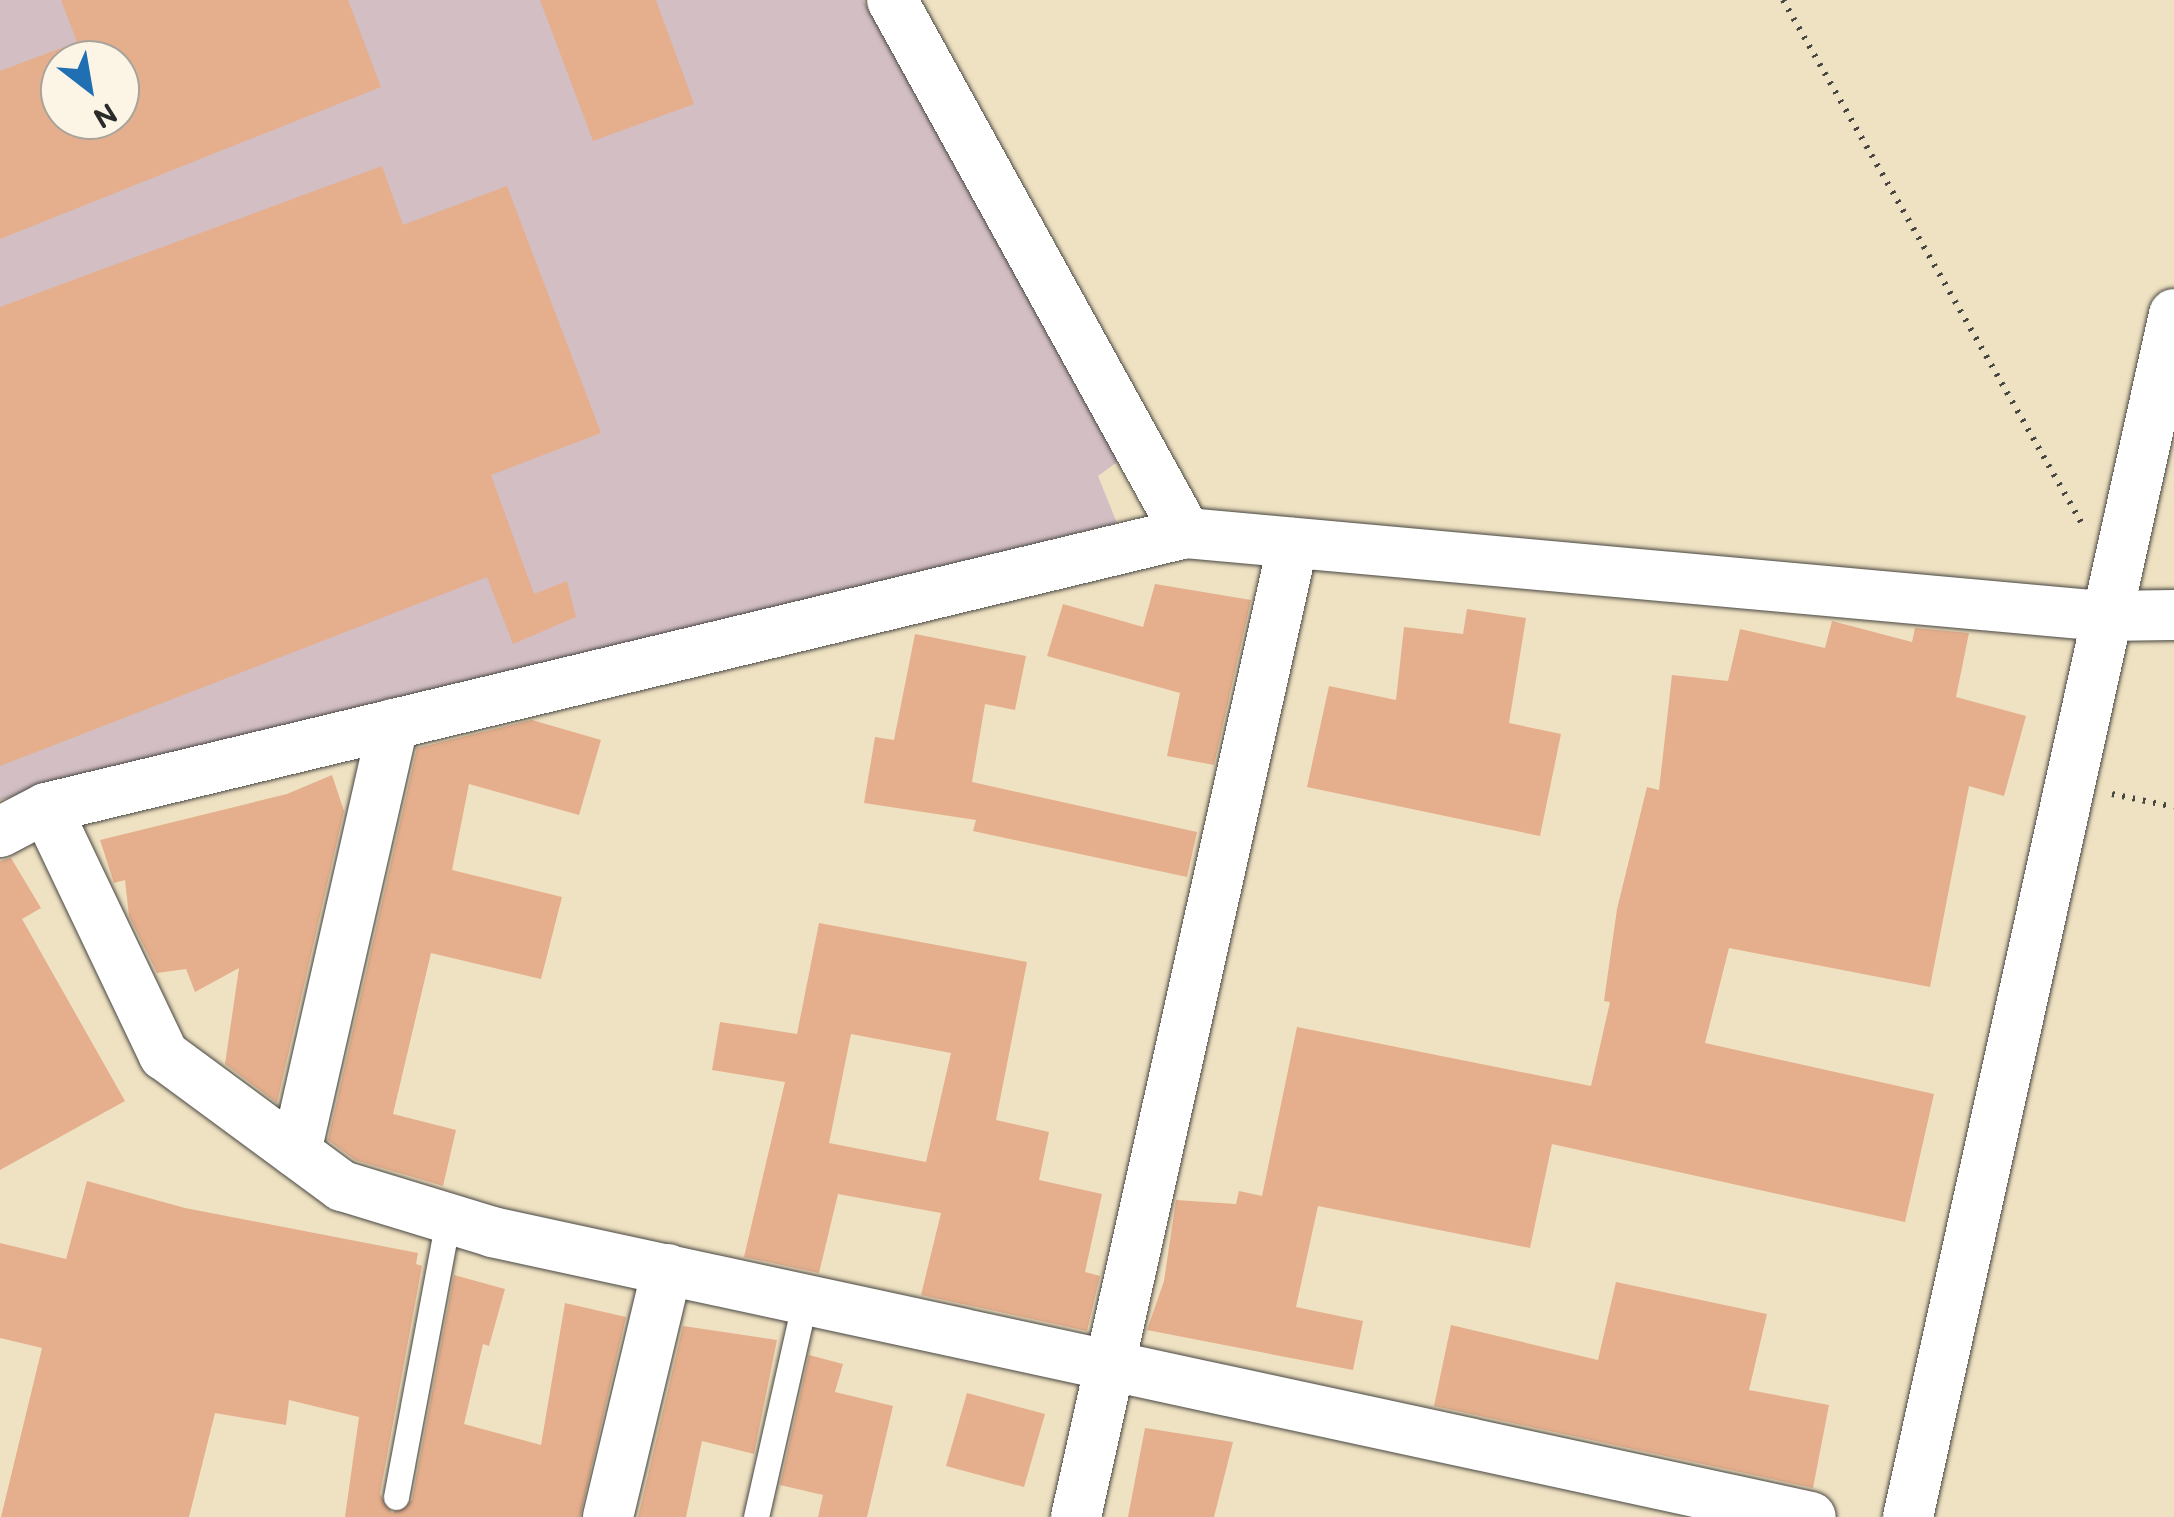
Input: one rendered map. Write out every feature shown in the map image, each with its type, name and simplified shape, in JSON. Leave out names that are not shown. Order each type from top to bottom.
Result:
[{"type":"street","points":[[892,0],[1186,533]]},
{"type":"street","points":[[1908,1517],[2174,314]]},
{"type":"street","points":[[0,832],[46,808],[1186,533],[1293,544],[2110,600],[2174,616]]},
{"type":"street","points":[[1076,1517],[1293,544]]},
{"type":"street","points":[[296,1152],[393,724]]},
{"type":"street","points":[[46,808],[164,1056],[342,1186],[448,1218],[667,1270],[1811,1517]]},
{"type":"street","points":[[608,1517],[667,1270]]},
{"type":"lane","points":[[396,1498],[448,1218]]},
{"type":"lane","points":[[756,1517],[805,1300]]},
{"type":"path","points":[[1784,0],[2110,600]]},
{"type":"path","points":[[2068,784],[2174,807]]},
{"type":"shaded area","points":[[0,0],[863,0],[1120,460],[1098,476],[1117,523],[0,800]]},
{"type":"building","points":[[61,0],[348,0],[381,87],[0,239],[0,71],[40,56],[40,140],[140,140],[140,40],[76,40]]},
{"type":"building","points":[[540,0],[656,0],[694,104],[593,141]]},
{"type":"building","points":[[382,166],[403,225],[507,186],[601,433],[491,475],[534,594],[567,581],[576,617],[513,644],[487,577],[0,766],[0,307]]},
{"type":"building","points":[[1155,584],[1251,600],[1214,765],[1167,756],[1180,693],[1047,656],[1063,604],[1143,627]]},
{"type":"building","points":[[1467,609],[1526,618],[1509,723],[1561,734],[1540,836],[1307,787],[1329,686],[1396,700],[1404,627],[1463,634]]},
{"type":"building","points":[[1832,621],[1912,642],[1915,628],[1969,633],[1956,697],[2026,716],[2004,796],[1969,786],[1930,987],[1729,948],[1705,1043],[1934,1094],[1905,1222],[1552,1144],[1530,1248],[1318,1206],[1296,1307],[1363,1321],[1353,1370],[1147,1330],[1164,1281],[1176,1200],[1236,1204],[1239,1191],[1262,1196],[1297,1027],[1591,1086],[1610,1002],[1604,1001],[1617,909],[1647,787],[1659,790],[1672,675],[1728,681],[1740,629],[1825,648]]},
{"type":"building","points":[[915,634],[1026,656],[1015,710],[985,704],[972,782],[1197,832],[1187,877],[973,831],[976,820],[864,803],[875,737],[894,740]]},
{"type":"building","points":[[532,720],[601,740],[579,815],[469,784],[452,870],[562,897],[541,979],[431,953],[393,1114],[456,1130],[443,1186],[355,1160],[328,1140],[417,748]]},
{"type":"building","points":[[332,775],[344,811],[277,1103],[225,1064],[239,968],[195,992],[186,969],[157,973],[129,916],[125,880],[114,883],[100,840],[287,794]]},
{"type":"building","points":[[11,858],[41,908],[22,919],[125,1101],[0,1170],[0,861]]},
{"type":"building","points":[[819,923],[1027,962],[996,1120],[1049,1132],[1039,1180],[1102,1194],[1085,1272],[1100,1276],[1087,1331],[921,1295],[941,1213],[838,1194],[819,1273],[744,1257],[785,1082],[712,1070],[720,1022],[797,1034]],"holes":[[[851,1034],[951,1053],[926,1162],[829,1143]]]},
{"type":"building","points":[[87,1181],[185,1208],[418,1253],[416,1264],[422,1266],[380,1494],[392,1513],[412,1500],[454,1275],[505,1289],[489,1346],[483,1344],[464,1424],[541,1445],[565,1303],[626,1317],[580,1517],[345,1517],[359,1417],[289,1400],[286,1425],[215,1413],[189,1517],[1,1517],[42,1348],[0,1338],[0,1243],[66,1259]]},
{"type":"building","points":[[1616,1282],[1767,1314],[1749,1390],[1829,1405],[1813,1488],[1434,1406],[1451,1325],[1598,1360]]},
{"type":"building","points":[[683,1326],[777,1340],[754,1454],[702,1441],[686,1517],[638,1517]]},
{"type":"building","points":[[809,1355],[843,1364],[835,1392],[893,1406],[867,1517],[818,1517],[823,1495],[780,1485]]},
{"type":"building","points":[[967,1393],[1045,1414],[1024,1487],[946,1466]]},
{"type":"building","points":[[1145,1428],[1233,1442],[1214,1517],[1128,1517]]}]
